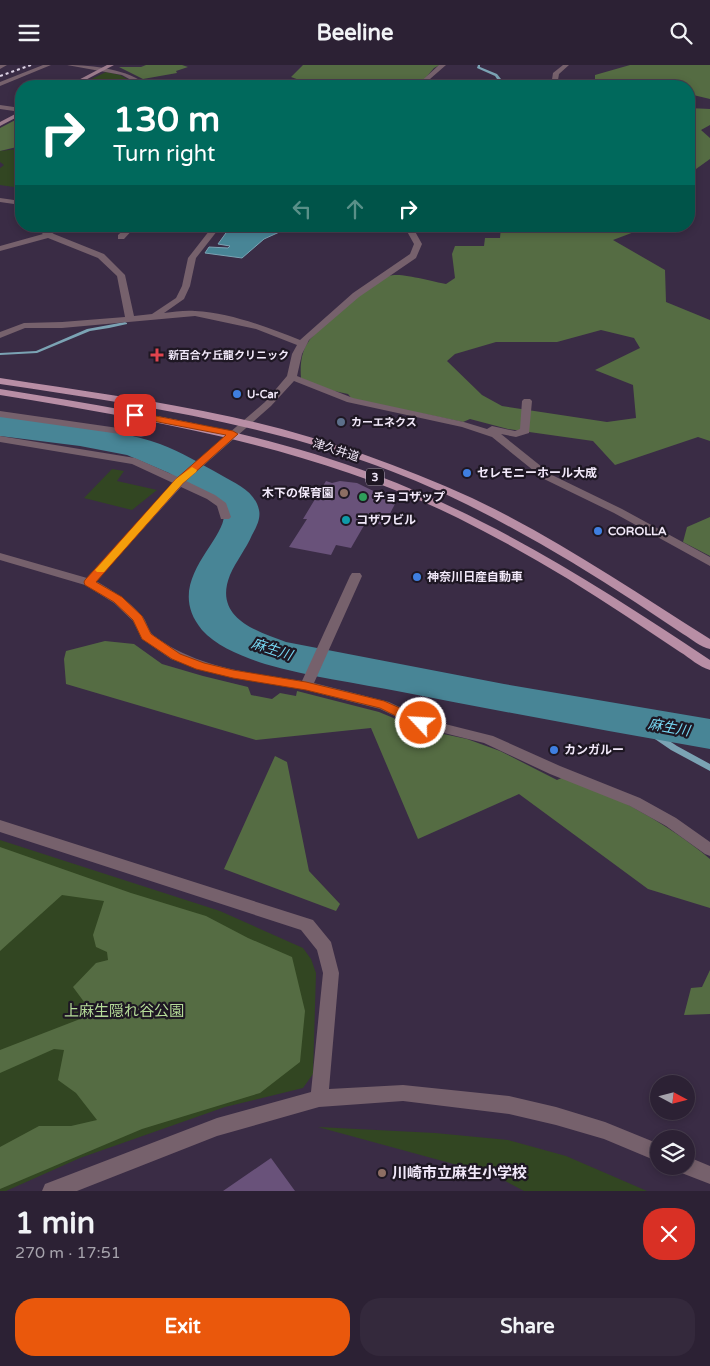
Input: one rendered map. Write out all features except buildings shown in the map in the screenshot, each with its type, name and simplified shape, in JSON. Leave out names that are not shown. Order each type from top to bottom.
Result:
[{"type":"main road","name":"津久井道","points":[[0,381],[165,407],[245,424],[384,465],[473,503],[550,545],[710,645]]},
{"type":"main road","name":"津久井道","points":[[0,392],[155,418],[233,434],[373,476],[467,518],[534,554],[710,666]]},
{"type":"street","points":[[0,67],[4,65]]},
{"type":"street","points":[[0,84],[48,65]]},
{"type":"street","points":[[70,65],[124,74],[135,80]]},
{"type":"street","points":[[81,80],[112,65]]},
{"type":"street","points":[[425,80],[437,68],[443,65]]},
{"type":"street","points":[[555,80],[556,73],[566,65]]},
{"type":"street","points":[[0,107],[15,110]]},
{"type":"street","points":[[0,124],[15,115]]},
{"type":"street","points":[[0,200],[15,202]]},
{"type":"street","points":[[45,232],[101,256],[121,275],[130,318]]},
{"type":"street","points":[[121,237],[126,232]]},
{"type":"street","points":[[156,315],[180,299],[186,286],[192,258],[212,232]]},
{"type":"street","points":[[89,582],[182,479],[268,404],[292,377],[297,354],[302,343],[349,301],[413,256],[418,249],[418,241],[412,232]]},
{"type":"street","points":[[0,248],[49,235]]},
{"type":"street","points":[[0,335],[24,326],[195,313],[224,318],[275,332],[302,343]]},
{"type":"street","points":[[292,377],[350,400],[464,425],[496,435],[548,477],[618,511],[710,562]]},
{"type":"street","points":[[464,425],[486,427],[516,434],[525,431],[527,401]]},
{"type":"street","points":[[0,414],[141,434],[155,418]]},
{"type":"street","points":[[0,439],[135,461],[182,479],[211,497],[222,505],[225,517]]},
{"type":"street","points":[[0,556],[89,582],[118,600],[138,619],[146,636],[176,656],[201,666],[233,674],[306,686],[384,705],[421,723],[488,739],[555,770],[635,802],[671,822],[710,850]]},
{"type":"street","points":[[306,686],[356,576]]},
{"type":"street","points":[[0,826],[307,925],[325,947],[331,973],[324,1063],[318,1098]]},
{"type":"street","points":[[52,1191],[216,1127],[318,1098],[403,1093],[510,1105],[556,1116],[605,1131],[650,1149]]},
{"type":"street","points":[[695,1169],[710,1175]]},
{"type":"green space","points":[[146,65],[182,65],[188,67],[176,71],[177,73],[143,79],[119,67],[141,67]]},
{"type":"green space","points":[[303,65],[440,65],[434,68],[424,80],[299,80],[291,77]]},
{"type":"green space","points":[[630,65],[710,65],[710,99],[695,95],[695,80],[595,80],[595,75]]},
{"type":"green space","points":[[106,72],[120,75],[129,80],[89,80]]},
{"type":"green space","points":[[695,108],[710,109],[710,125],[701,130],[710,138],[710,159],[695,170]]},
{"type":"green space","points":[[15,120],[15,147],[0,151],[0,128]]},
{"type":"green space","points":[[15,149],[15,187],[0,185],[0,168],[4,165],[0,162],[0,151]]},
{"type":"green space","points":[[501,232],[634,232],[613,240],[665,270],[666,302],[710,320],[710,441],[698,437],[615,465],[593,441],[508,429],[470,419],[463,422],[352,399],[348,394],[325,389],[301,378],[304,349],[309,341],[335,316],[382,279],[394,275],[409,276],[446,284],[455,278],[452,254],[455,246],[484,246],[485,238],[500,238]],"holes":[[[601,330],[634,338],[640,348],[595,370],[633,385],[636,418],[607,422],[502,406],[482,395],[447,361],[455,354],[496,342],[557,342]]]},
{"type":"green space","points":[[112,469],[124,471],[117,481],[157,490],[132,510],[84,498]]},
{"type":"green space","points":[[710,517],[710,556],[683,542],[687,527]]},
{"type":"green space","points":[[105,641],[134,644],[162,664],[248,687],[251,695],[272,699],[280,693],[296,696],[297,691],[379,712],[420,729],[467,739],[500,751],[557,780],[566,776],[585,784],[659,822],[710,859],[710,908],[648,889],[519,794],[418,839],[371,728],[256,740],[66,684],[64,659],[66,651]]},
{"type":"green space","points":[[275,756],[287,762],[309,871],[340,904],[336,911],[224,869]]},
{"type":"green space","name":"上麻生隠れ谷公園","points":[[0,840],[220,911],[303,948],[311,959],[316,973],[313,1074],[303,1088],[225,1107],[80,1158],[6,1191],[0,1191]]},
{"type":"green space","name":"上麻生隠れ谷公園","points":[[0,847],[131,893],[206,916],[248,938],[292,957],[305,1011],[300,1062],[260,1093],[142,1129],[0,1189],[0,1147],[39,1126],[71,1126],[97,1120],[76,1093],[58,1080],[64,1050],[54,1049],[0,1073],[0,1050],[93,1014],[73,987],[96,963],[108,960],[107,952],[96,947],[93,935],[104,901],[62,895],[0,951]]},
{"type":"green space","points":[[710,970],[710,1014],[684,1015],[691,988],[702,987]]},
{"type":"green space","points":[[318,1127],[435,1133],[508,1140],[566,1156],[647,1191],[524,1191],[494,1175]]},
{"type":"water","points":[[227,232],[279,232],[264,239],[242,258],[205,253],[209,247],[228,248],[230,246],[218,244]]},
{"type":"waterway","points":[[479,65],[478,67],[496,75],[498,80]]},
{"type":"waterway","points":[[0,354],[37,352],[89,330],[125,323]]},
{"type":"waterway","name":"麻生川","points":[[0,426],[96,439],[139,448],[181,466],[232,496],[241,509],[241,519],[232,540],[211,575],[207,597],[210,610],[216,621],[226,630],[251,644],[278,654],[504,698],[710,734]]},
{"type":"waterway","points":[[636,722],[674,748],[710,768]]},
{"type":"railway","points":[[0,76],[31,65]]},
{"type":"slow traffic","points":[[100,570],[192,470]]},
{"type":"place","name":"新百合ケ丘龍クリニック","points":[[157,355]]},
{"type":"place","name":"U-Car","points":[[237,394]]},
{"type":"place","name":"カーエネクス","points":[[341,422]]},
{"type":"place","name":"セレモニーホール大成","points":[[467,473]]},
{"type":"place","name":"木下の保育園","points":[[344,493]]},
{"type":"place","name":"チョコザップ","points":[[363,497]]},
{"type":"place","name":"コザワビル","points":[[346,520]]},
{"type":"place","name":"COROLLA","points":[[598,531]]},
{"type":"place","name":"神奈川日産自動車","points":[[417,577]]},
{"type":"place","name":"カンガルー","points":[[554,750]]},
{"type":"place","name":"川崎市立麻生小学校","points":[[382,1173]]},
{"type":"route","points":[[135,415],[195,425],[233,434],[180,481],[89,582],[118,600],[138,619],[146,636],[176,656],[201,666],[233,674],[306,686],[384,705],[421,723]]}]
